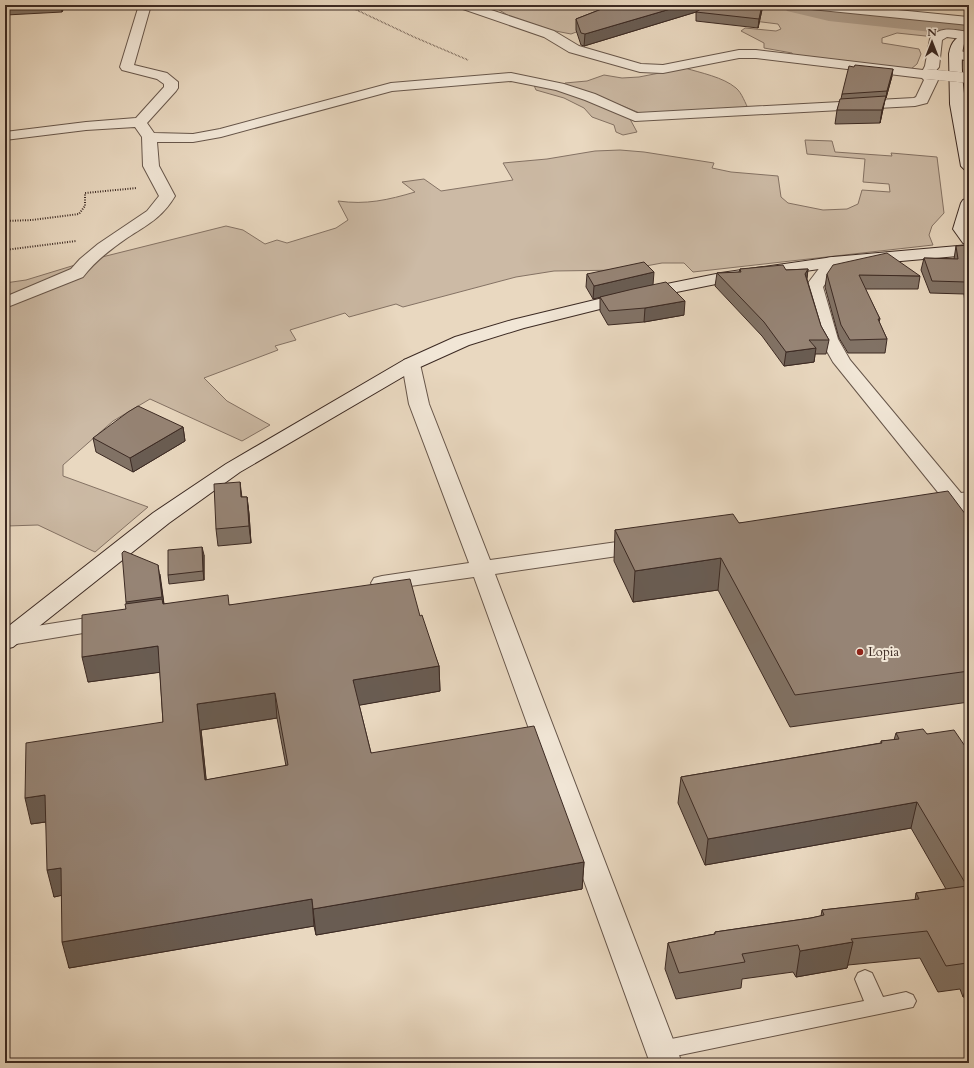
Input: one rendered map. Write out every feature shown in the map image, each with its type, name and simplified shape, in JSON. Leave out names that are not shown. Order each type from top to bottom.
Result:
[{"type":"street","points":[[5,136],[86,126],[140,122],[170,88],[171,82],[162,76],[127,66],[145,5]]},
{"type":"street","points":[[149,137],[193,138],[221,133],[390,87],[511,77],[559,87],[590,97],[635,117],[915,102],[922,100],[931,80],[926,74],[756,54],[739,54],[663,69],[640,68],[574,49],[549,34],[464,5]]},
{"type":"street","points":[[811,5],[969,22]]},
{"type":"street","points":[[926,74],[932,67],[936,39],[944,33],[969,36]]},
{"type":"street","points":[[969,36],[959,42],[957,46],[963,56],[957,104],[969,166]]},
{"type":"street","points":[[5,303],[77,273],[84,263],[120,235],[154,216],[167,196],[151,166],[149,137],[140,122]]},
{"type":"street","points":[[969,203],[961,229],[969,239]]},
{"type":"street","points":[[8,639],[161,518],[233,468],[411,364],[462,341],[518,324],[617,300],[721,278],[833,262],[969,250]]},
{"type":"street","points":[[833,262],[814,287],[829,338],[842,362],[964,505]]},
{"type":"street","points":[[411,364],[419,404],[482,568],[663,1056]]},
{"type":"street","points":[[900,508],[964,505]]},
{"type":"street","points":[[364,585],[664,542]]},
{"type":"street","points":[[8,639],[128,620]]},
{"type":"lane","points":[[926,74],[969,78]]},
{"type":"lane","points":[[865,979],[877,1007]]},
{"type":"lane","points":[[663,1056],[906,1001]]},
{"type":"path","points":[[346,5],[414,37],[468,60]]},
{"type":"path","points":[[5,221],[32,220],[78,214],[85,206],[85,193],[162,185]]},
{"type":"path","points":[[5,250],[120,235]]},
{"type":"shaded area","points":[[491,5],[648,5],[571,34],[545,29],[514,19]]},
{"type":"shaded area","points":[[697,5],[802,5],[831,11],[937,25],[935,37],[897,33],[882,38],[882,43],[919,49],[921,54],[917,64],[911,69],[793,55],[792,53],[764,48],[764,43],[741,31],[745,28],[776,31],[781,29],[778,24],[754,21],[754,16],[701,12]]},
{"type":"shaded area","points":[[685,68],[712,76],[731,84],[740,93],[749,110],[642,114],[598,96],[563,86],[565,83],[587,81],[604,75],[622,78],[639,77]]},
{"type":"shaded area","points":[[533,83],[558,89],[640,115],[630,119],[637,132],[623,135],[616,132],[614,125],[592,117],[584,108],[564,98],[536,90]]},
{"type":"shaded area","points":[[805,140],[832,141],[835,152],[892,156],[891,153],[937,157],[944,213],[932,226],[929,235],[933,245],[693,272],[684,263],[662,263],[624,270],[554,271],[516,277],[403,307],[396,304],[349,317],[345,313],[290,330],[296,340],[275,346],[278,350],[204,378],[227,401],[270,425],[242,441],[150,399],[113,421],[63,465],[63,476],[148,507],[95,552],[38,525],[7,526],[5,530],[5,283],[26,280],[98,258],[226,226],[243,230],[265,244],[277,240],[287,243],[336,228],[348,220],[338,201],[368,202],[396,197],[415,192],[402,182],[424,179],[441,191],[513,180],[503,163],[547,159],[595,151],[620,150],[644,152],[714,163],[712,168],[731,172],[778,176],[781,197],[788,203],[823,210],[847,209],[858,204],[862,190],[890,192],[889,184],[863,182],[865,159],[807,154]]},
{"type":"building","points":[[6,5],[40,5],[5,7]]},
{"type":"building","points":[[612,5],[684,5],[585,34],[581,33],[576,19]]},
{"type":"building","points":[[707,5],[762,5],[759,19],[696,12]]},
{"type":"building","points":[[855,65],[893,69],[887,91],[842,94],[849,66],[854,67]]},
{"type":"building","points":[[886,96],[882,110],[837,110],[840,99]]},
{"type":"building","points":[[969,245],[969,292],[966,282],[932,281],[924,258],[958,259],[956,246]]},
{"type":"building","points":[[887,253],[920,276],[859,275],[880,319],[878,319],[887,339],[850,340],[841,325],[827,274],[833,265]]},
{"type":"building","points":[[644,262],[654,272],[594,286],[587,274]]},
{"type":"building","points":[[783,265],[786,270],[808,269],[805,274],[821,326],[829,340],[809,340],[816,348],[786,352],[764,322],[717,273],[741,272],[740,269]]},
{"type":"building","points":[[666,282],[685,301],[645,308],[609,311],[600,297],[633,289]]},
{"type":"building","points":[[138,406],[183,427],[130,458],[93,438],[128,412]]},
{"type":"building","points":[[240,482],[241,497],[247,497],[249,526],[216,529],[214,484]]},
{"type":"building","name":"Lopia","points":[[948,491],[969,519],[969,671],[795,695],[721,558],[635,571],[615,530],[733,514],[739,523]]},
{"type":"building","points":[[202,547],[203,571],[168,575],[168,550]]},
{"type":"building","points":[[124,551],[158,565],[162,597],[126,602],[122,553]]},
{"type":"building","points":[[410,579],[420,616],[422,615],[439,666],[353,680],[371,753],[534,726],[584,862],[313,909],[312,899],[62,942],[61,868],[47,870],[45,795],[25,798],[26,743],[163,722],[158,646],[82,657],[82,615],[126,609],[125,604],[162,599],[163,604],[228,595],[229,605]],"holes":[[[275,693],[288,765],[205,780],[197,704]]]},
{"type":"building","points":[[923,729],[927,734],[954,730],[969,752],[969,966],[967,963],[946,966],[927,931],[851,939],[853,942],[800,951],[798,945],[742,954],[745,962],[679,973],[668,943],[715,934],[715,932],[811,918],[824,915],[822,910],[919,899],[916,893],[967,886],[917,802],[708,839],[681,777],[882,743],[881,741],[899,739],[896,733]]},
{"type":"waterway","points":[[797,5],[829,12],[969,27]]},
{"type":"place","name":"Lopia","points":[[860,652]]}]
